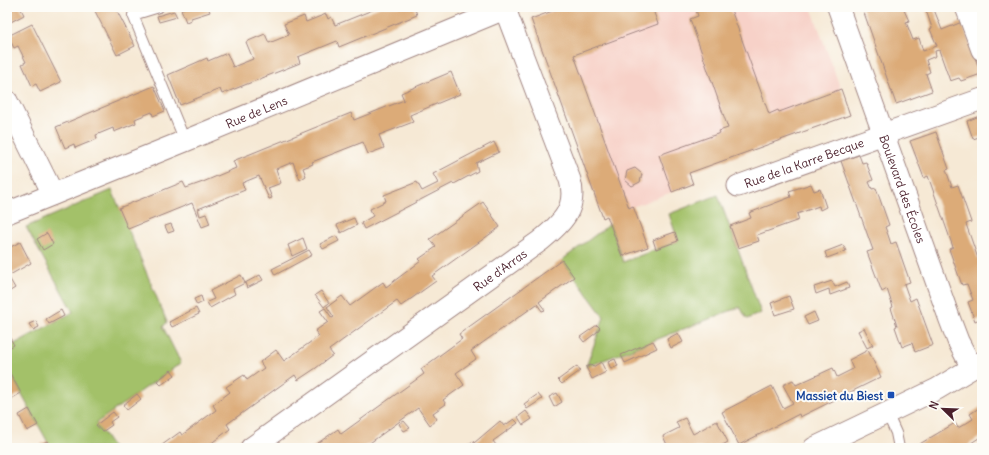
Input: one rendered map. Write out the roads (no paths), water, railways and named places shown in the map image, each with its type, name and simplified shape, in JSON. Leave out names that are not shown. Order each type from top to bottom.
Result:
[{"type":"street","name":"Boulevard des Écoles","points":[[838,7],[958,341],[977,365]]},
{"type":"street","points":[[966,7],[982,50]]},
{"type":"street","name":"Rue de Lens","points":[[7,213],[185,141],[481,12],[507,8]]},
{"type":"street","name":"Rue d'Arras","points":[[251,448],[540,241],[557,227],[568,212],[571,205],[572,196],[570,180],[507,8]]},
{"type":"street","name":"Rue de la Karre Becque","points":[[738,186],[982,99]]},
{"type":"street","points":[[7,101],[53,194]]},
{"type":"street","points":[[814,448],[937,389],[977,365]]},
{"type":"lane","points":[[159,7],[131,11],[185,141]]},
{"type":"lane","points":[[888,413],[896,433],[899,448]]},
{"type":"place","name":"Massiet du Biest","points":[[891,395]]}]
